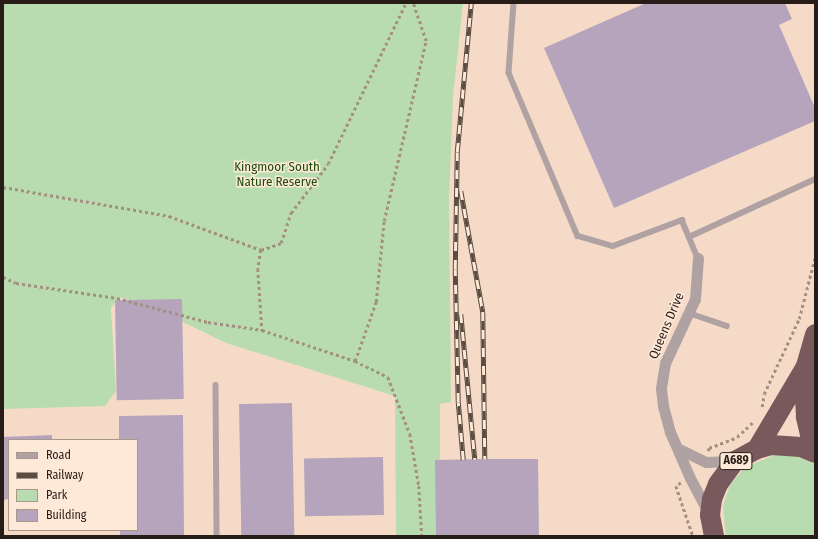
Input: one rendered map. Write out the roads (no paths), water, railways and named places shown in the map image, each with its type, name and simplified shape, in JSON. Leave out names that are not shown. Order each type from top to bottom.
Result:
[{"type":"highway","name":"A689","points":[[757,449],[806,366],[815,334]]},
{"type":"highway","name":"A689","points":[[714,536],[710,515],[718,484],[735,461],[757,449],[786,444],[815,452],[806,417],[806,366]]},
{"type":"street","name":"Queens Drive","points":[[698,258],[696,299],[670,349],[661,377],[662,406],[670,432],[679,449],[690,478],[710,515]]},
{"type":"street","points":[[679,449],[706,462],[735,461]]},
{"type":"lane","points":[[514,3],[509,73],[578,236],[612,246],[682,220],[698,258]]},
{"type":"lane","points":[[689,237],[815,179]]},
{"type":"lane","points":[[689,313],[727,326]]},
{"type":"lane","points":[[216,385],[217,536]]},
{"type":"railway","points":[[463,460],[458,402],[455,269],[457,152],[471,3]]},
{"type":"railway","points":[[461,191],[483,312],[485,459]]},
{"type":"railway","points":[[461,314],[475,459]]},
{"type":"park label","name":"Kingmoor South Nature Reserve","points":[[277,176]]}]
